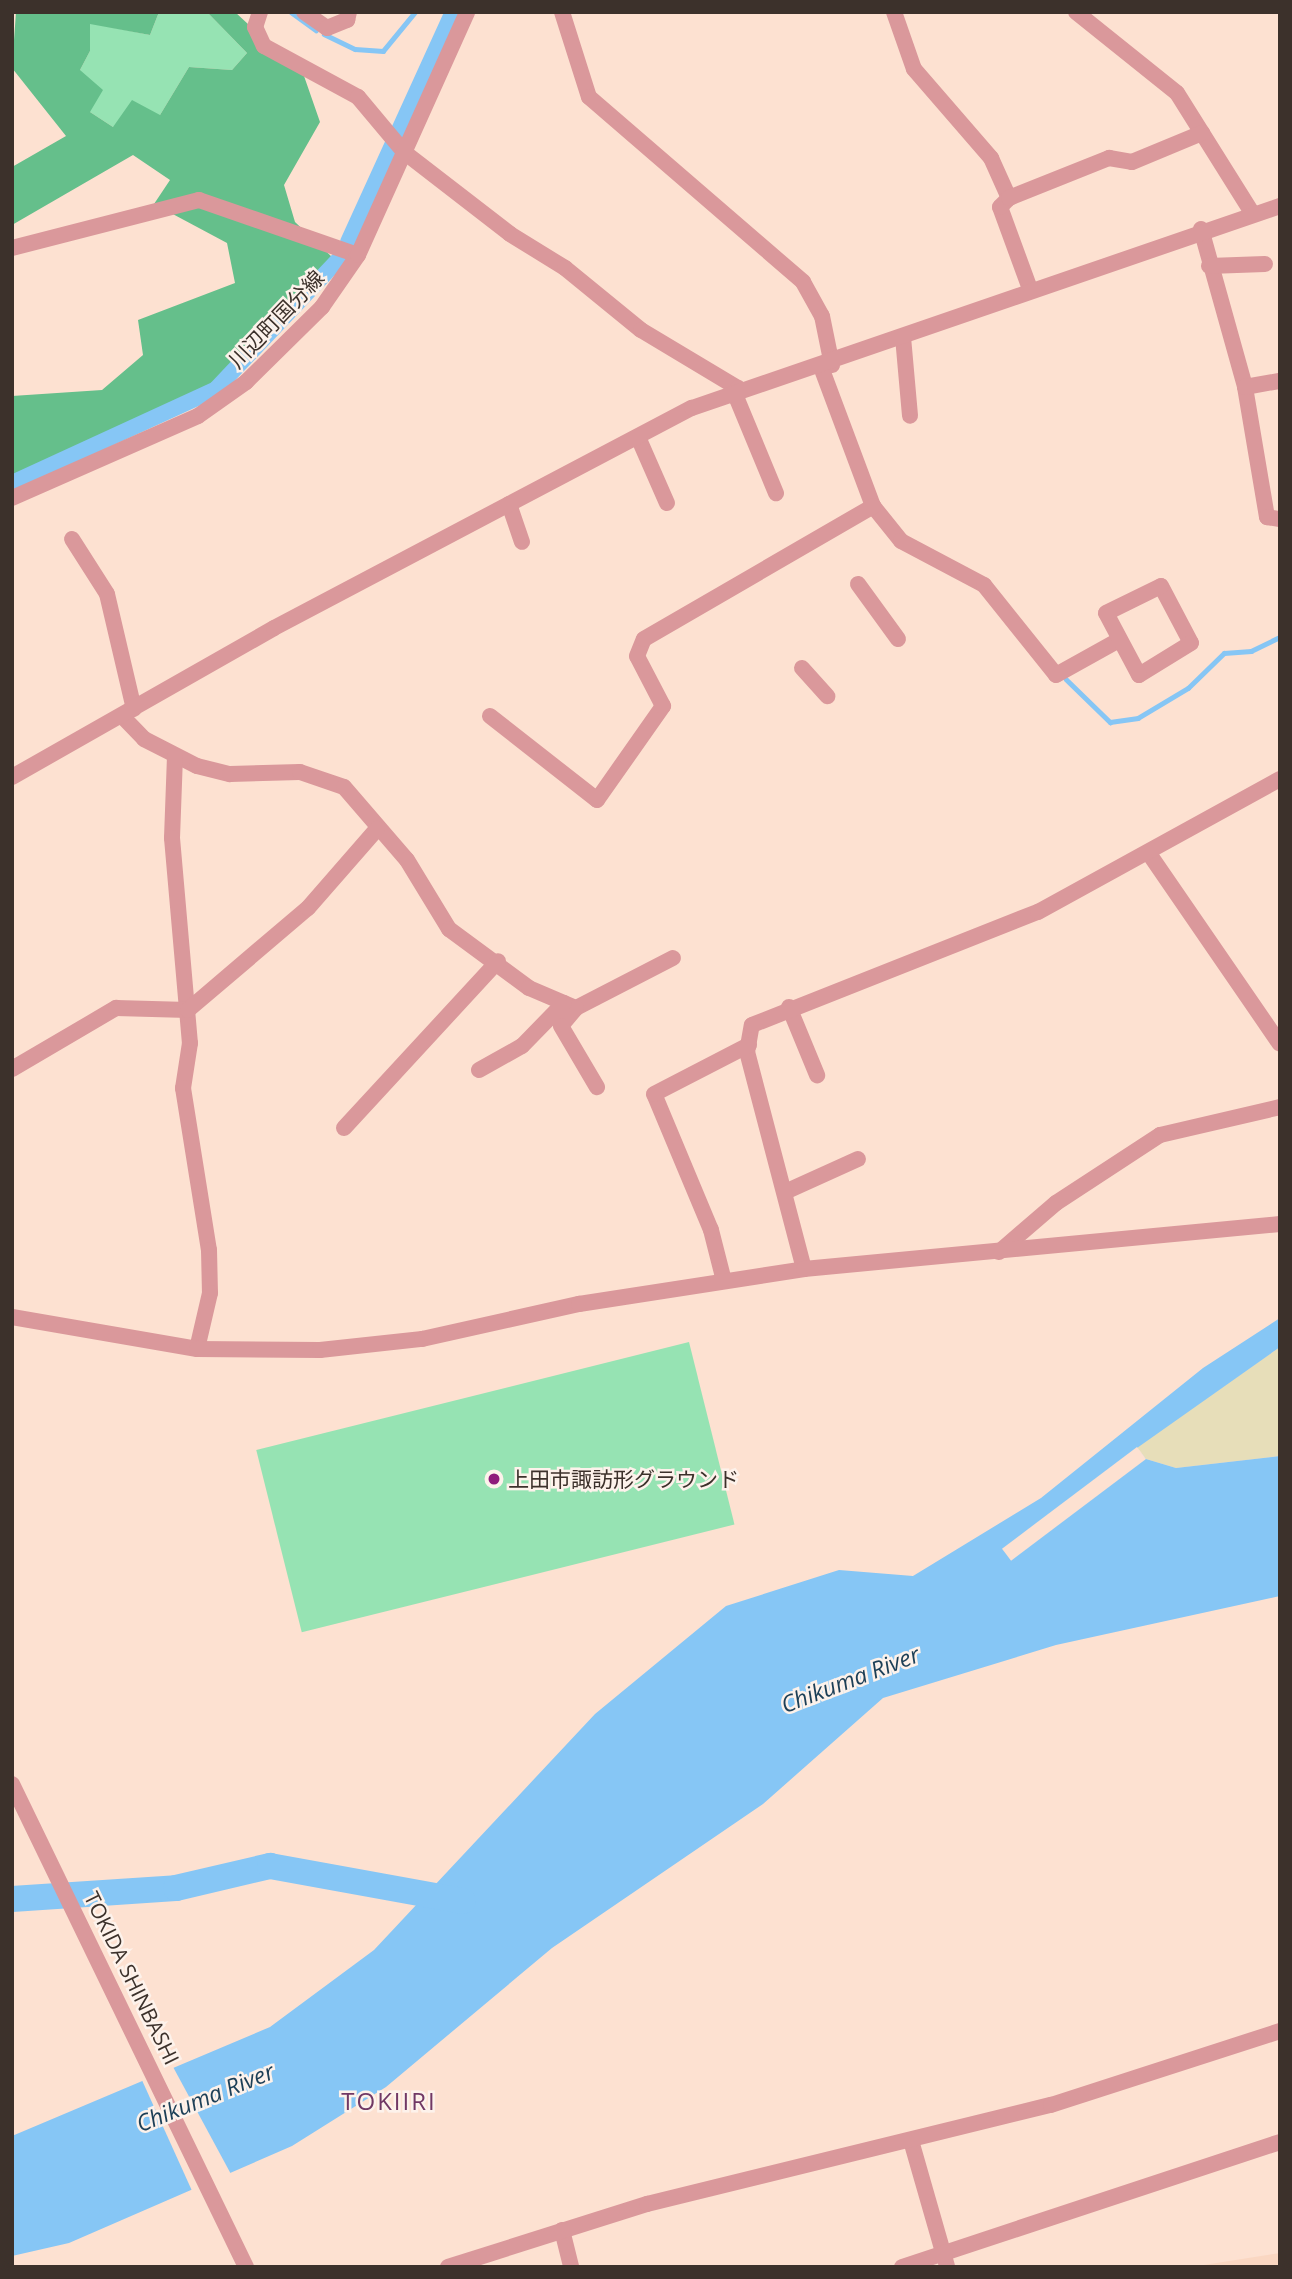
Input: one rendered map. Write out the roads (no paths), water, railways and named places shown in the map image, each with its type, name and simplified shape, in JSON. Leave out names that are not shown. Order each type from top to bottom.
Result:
[{"type":"street","points":[[260,12],[255,27],[264,46],[359,97],[397,142],[565,268],[619,314],[738,388]]},
{"type":"street","points":[[304,12],[327,28],[347,20],[349,12]]},
{"type":"street","name":"川辺町国分線","points":[[12,498],[222,400],[322,307],[358,255],[397,142],[467,12]]},
{"type":"street","points":[[562,12],[589,97],[803,282],[822,316],[827,366],[873,506],[901,541],[984,585],[1056,675],[1119,640]]},
{"type":"street","points":[[894,12],[914,69],[991,158],[1009,198]]},
{"type":"street","points":[[1076,12],[1177,93],[1253,214]]},
{"type":"street","points":[[1030,289],[1000,207],[1009,198],[1109,158],[1132,162],[1202,133]]},
{"type":"street","points":[[12,248],[199,200],[358,255]]},
{"type":"street","points":[[12,777],[509,504],[738,388],[827,366],[1030,289],[1201,229],[1280,206]]},
{"type":"street","points":[[1201,229],[1209,266],[1245,387],[1267,517],[1280,519]]},
{"type":"street","points":[[1209,266],[1265,264]]},
{"type":"street","points":[[904,337],[910,416]]},
{"type":"street","points":[[1245,387],[1280,381]]},
{"type":"street","points":[[738,388],[737,400],[776,493]]},
{"type":"street","points":[[638,437],[667,503]]},
{"type":"street","points":[[1263,490],[1280,484]]},
{"type":"street","points":[[509,504],[522,542]]},
{"type":"street","points":[[490,716],[597,800],[663,706],[637,656],[644,639],[873,506]]},
{"type":"street","points":[[72,539],[107,594],[128,712],[144,739],[175,756],[230,774],[273,769],[330,779],[407,860],[449,929],[498,961],[529,988],[570,1005]]},
{"type":"street","points":[[858,583],[898,639]]},
{"type":"street","points":[[1161,586],[1191,643],[1139,675],[1119,640],[1106,613],[1161,586]]},
{"type":"street","points":[[802,667],[827,696]]},
{"type":"street","points":[[175,756],[172,838],[188,1010],[183,1088],[209,1250],[210,1293],[197,1349]]},
{"type":"street","points":[[804,1269],[748,1045],[752,1025],[789,1007],[975,939],[1150,855],[1280,779]]},
{"type":"street","points":[[12,1069],[116,1008],[188,1010],[308,908],[377,829]]},
{"type":"street","points":[[1150,855],[1280,1044]]},
{"type":"street","points":[[479,1070],[522,1046],[570,1005],[673,958]]},
{"type":"street","points":[[344,1128],[498,961]]},
{"type":"street","points":[[570,1005],[561,1026],[597,1087]]},
{"type":"street","points":[[789,1007],[817,1074]]},
{"type":"street","points":[[723,1281],[710,1230],[654,1094],[748,1045]]},
{"type":"street","points":[[999,1252],[1056,1203],[1160,1135],[1280,1107]]},
{"type":"street","points":[[785,1192],[858,1159]]},
{"type":"street","points":[[12,1317],[197,1349],[362,1347],[723,1281],[804,1269],[1280,1224]]},
{"type":"street","name":"TOKIDA SHINBASHI","points":[[12,1784],[246,2267]]},
{"type":"street","points":[[448,2267],[647,2204],[912,2144],[1165,2073],[1280,2031]]},
{"type":"street","points":[[902,2267],[946,2261],[1280,2142]]},
{"type":"street","points":[[912,2144],[946,2261]]},
{"type":"street","points":[[562,2230],[571,2267]]},
{"type":"water","points":[[1280,1318],[1280,1347],[1137,1448],[1146,1459],[1176,1468],[1280,1456],[1280,1596],[1056,1645],[883,1698],[763,1804],[552,1948],[386,2087],[292,2146],[69,2243],[12,2256],[12,2136],[270,2027],[374,1950],[595,1714],[726,1606],[839,1570],[913,1576],[1041,1498],[1203,1368]]},
{"type":"waterway","points":[[291,12],[316,30]]},
{"type":"waterway","points":[[324,34],[355,49],[383,51],[415,12]]},
{"type":"waterway","points":[[348,242],[453,12]]},
{"type":"waterway","points":[[12,483],[216,389],[338,260]]},
{"type":"waterway","points":[[1066,679],[1110,722],[1138,718],[1188,688],[1224,653],[1251,651],[1280,637]]},
{"type":"waterway","name":"Chikuma River","points":[[12,1899],[176,1888],[270,1866],[463,1901]]},
{"type":"place","name":"上田市諏訪形グラウンド","points":[[494,1479]]},
{"type":"district","name":"TOKIIRI","points":[[389,2101]]}]
